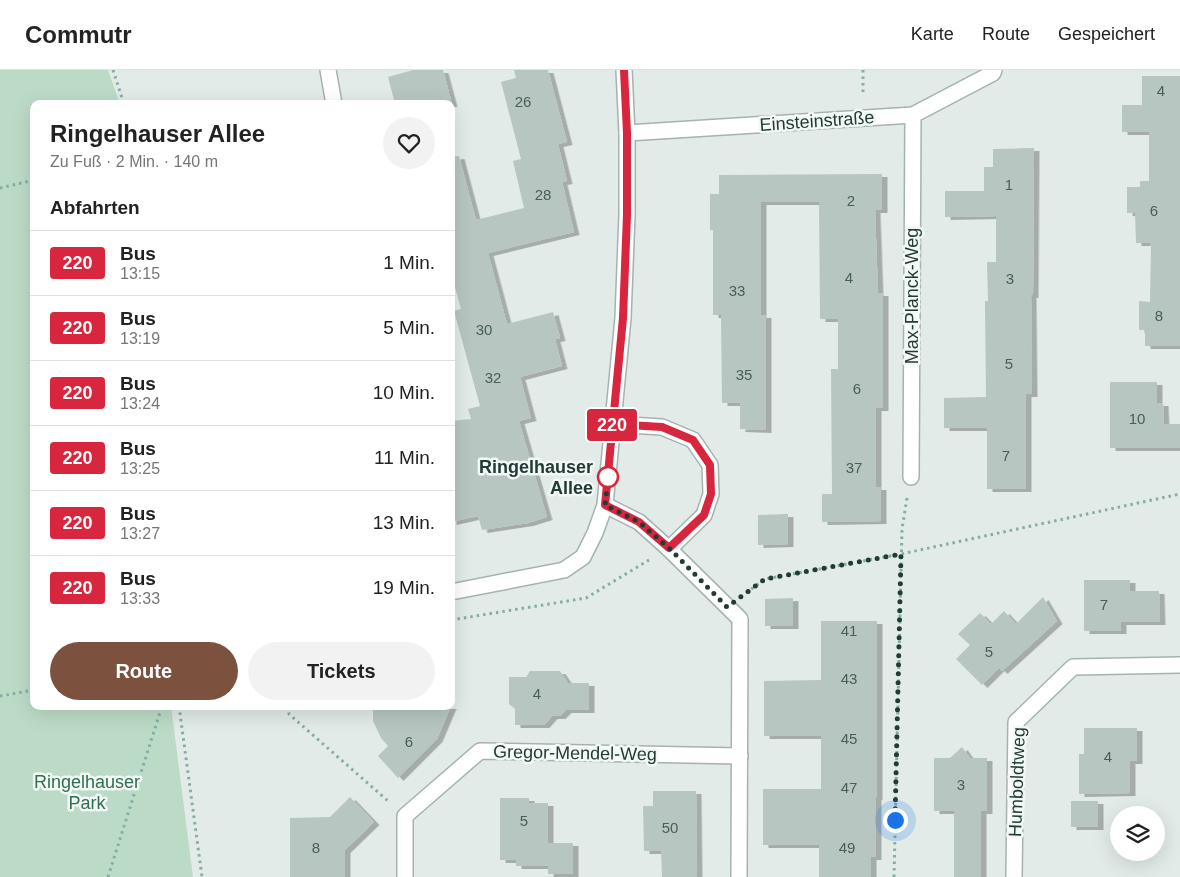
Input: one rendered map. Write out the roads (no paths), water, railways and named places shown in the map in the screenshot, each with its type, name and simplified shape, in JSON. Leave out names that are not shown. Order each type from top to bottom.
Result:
[{"type":"street","points":[[328,70],[333,100]]},
{"type":"street","points":[[455,591],[564,570],[583,557],[595,533],[605,505],[623,318],[627,215],[627,133],[624,70]]},
{"type":"street","name":"Einsteinstraße","points":[[627,133],[913,116],[993,73],[994,70]]},
{"type":"street","name":"Max-Planck-Weg","points":[[911,477],[913,116]]},
{"type":"street","points":[[612,424],[662,427],[693,440],[710,465],[711,494],[704,515],[669,548]]},
{"type":"street","points":[[605,505],[639,522],[669,548],[740,619],[739,877]]},
{"type":"street","name":"Humboldtweg","points":[[1014,877],[1016,722],[1073,667],[1180,665]]},
{"type":"street","name":"Gregor-Mendel-Weg","points":[[404,877],[405,816],[480,751],[740,756]]},
{"type":"place","name":"Ringelhauser Allee","points":[[608,477]]},
{"type":"park label","name":"Ringelhauser Park","points":[[87,792]]}]
